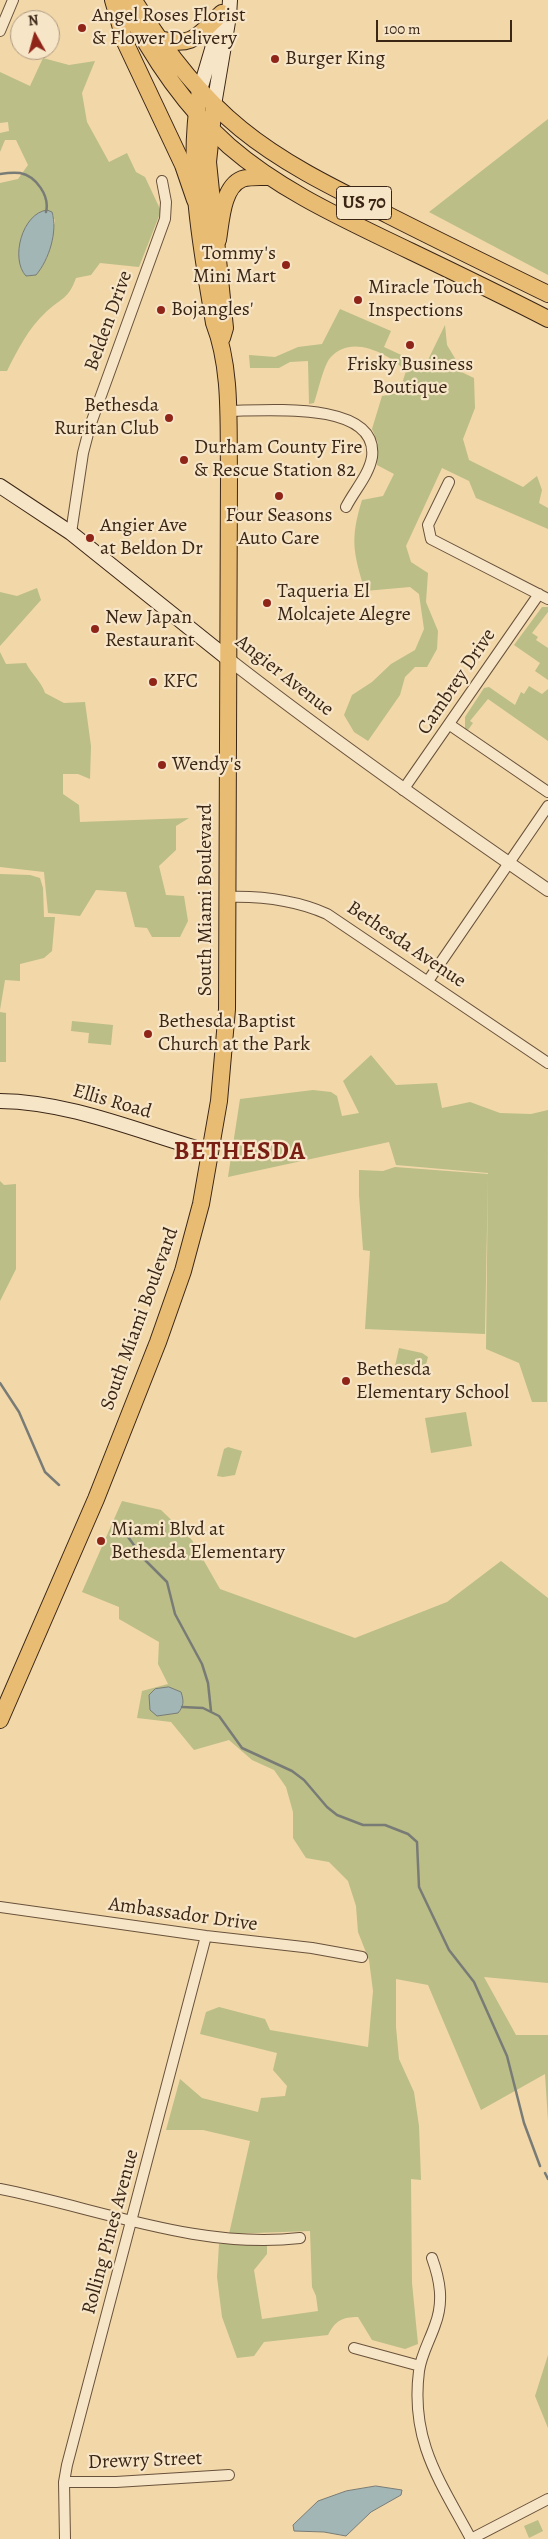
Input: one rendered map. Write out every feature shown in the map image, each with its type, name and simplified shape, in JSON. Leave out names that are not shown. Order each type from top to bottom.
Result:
[{"type":"main road","points":[[113,0],[125,42],[180,159],[195,200]]},
{"type":"main road","name":"US 70","points":[[123,0],[154,58],[196,113],[238,154],[270,177],[358,226],[548,318]]},
{"type":"main road","name":"US 70","points":[[133,0],[159,39],[200,90],[242,130],[277,155],[369,206],[548,294]]},
{"type":"main road","points":[[159,39],[176,44],[190,41],[227,5]]},
{"type":"main road","points":[[200,90],[227,5]]},
{"type":"main road","points":[[214,105],[230,16],[227,5]]},
{"type":"main road","name":"South Miami Boulevard","points":[[0,1720],[96,1499],[171,1308],[194,1231],[219,1101],[226,1038],[228,897],[227,411],[221,340],[214,323],[195,200],[193,162],[196,113],[200,90]]},
{"type":"main road","name":"South Miami Boulevard","points":[[214,105],[209,176],[218,240],[225,328],[221,340]]},
{"type":"main road","points":[[218,240],[231,188],[243,178],[270,177]]},
{"type":"main road","points":[[358,226],[369,206]]},
{"type":"main road","name":"Angier Avenue","points":[[0,486],[71,533],[227,658]]},
{"type":"main road","name":"Ellis Road","points":[[0,1101],[63,1108],[210,1152]]},
{"type":"street","points":[[0,32],[14,0]]},
{"type":"street","name":"Belden Drive","points":[[71,533],[83,453],[90,426],[165,220],[166,202],[162,181]]},
{"type":"street","points":[[227,411],[323,413],[354,423],[363,430],[372,446],[370,465],[346,508]]},
{"type":"street","points":[[449,482],[428,525],[431,539],[544,596]]},
{"type":"street","name":"Cambrey Drive","points":[[403,790],[544,596]]},
{"type":"street","name":"Angier Avenue","points":[[227,658],[296,712],[403,790],[548,890]]},
{"type":"street","points":[[450,725],[548,792]]},
{"type":"street","points":[[428,981],[548,806]]},
{"type":"street","name":"Bethesda Avenue","points":[[228,897],[270,898],[312,907],[345,924],[548,1063]]},
{"type":"street","name":"Ambassador Drive","points":[[0,1907],[206,1936],[312,1948],[362,1957]]},
{"type":"street","name":"Rolling Pines Avenue","points":[[65,2539],[64,2482],[206,1936]]},
{"type":"street","points":[[0,2190],[216,2238],[257,2240],[300,2238]]},
{"type":"street","points":[[432,2258],[440,2285],[440,2306],[420,2366],[416,2404],[419,2430],[424,2448],[471,2539],[548,2499]]},
{"type":"street","points":[[354,2348],[420,2366]]},
{"type":"street","name":"Drewry Street","points":[[64,2482],[116,2482],[229,2475]]},
{"type":"green space","points":[[42,60],[50,60],[69,65],[95,61],[82,93],[87,122],[109,162],[127,153],[136,172],[145,177],[161,211],[139,267],[100,263],[91,275],[76,278],[64,298],[46,312],[34,325],[19,347],[7,371],[0,371],[0,183],[18,179],[28,165],[16,140],[5,140],[0,152],[0,133],[9,131],[8,122],[0,123],[0,72],[30,86]],"holes":[[[52,212],[55,221],[46,260]]]},
{"type":"green space","points":[[548,119],[548,275],[429,212]]},
{"type":"green space","points":[[340,309],[391,331],[384,347],[425,366],[445,325],[447,345],[456,360],[453,368],[474,378],[475,408],[463,439],[469,460],[523,487],[537,476],[542,490],[539,503],[548,508],[548,529],[476,498],[469,481],[442,468],[406,546],[411,562],[428,573],[426,602],[438,631],[437,649],[427,667],[415,667],[405,677],[400,695],[368,741],[354,732],[344,715],[352,695],[372,682],[391,664],[415,650],[424,629],[419,594],[410,587],[365,591],[354,546],[356,525],[362,500],[383,496],[394,474],[377,465],[378,443],[372,429],[382,396],[399,393],[406,371],[390,358],[380,353],[370,349],[348,347],[339,351],[327,362],[314,403],[309,404],[308,361],[290,362],[279,368],[250,368],[249,355],[275,357],[298,347],[322,344]]},
{"type":"green space","points":[[37,588],[41,600],[0,646],[0,592],[17,596]]},
{"type":"green space","points":[[542,607],[548,607],[548,612],[532,633],[538,637],[536,640],[548,648],[548,680],[535,671],[540,663],[514,645]]},
{"type":"green space","points":[[0,652],[6,664],[26,663],[45,693],[64,703],[85,702],[91,746],[90,779],[78,774],[63,774],[63,794],[79,805],[80,822],[189,818],[176,826],[176,850],[159,866],[166,895],[184,896],[188,921],[180,937],[152,937],[147,928],[135,927],[126,892],[96,890],[80,916],[48,913],[44,872],[0,867]]},
{"type":"green space","points":[[529,686],[542,694],[548,689],[548,741],[488,699],[470,721],[473,723],[468,730],[465,729],[465,717],[484,688],[489,687],[515,705],[521,692],[524,694]]},
{"type":"green space","points":[[0,874],[30,875],[40,878],[43,888],[44,917],[55,917],[52,951],[44,958],[20,964],[20,981],[5,980],[0,1010]]},
{"type":"green space","points":[[0,1012],[6,1013],[6,1062],[0,1062]]},
{"type":"green space","points":[[72,1021],[113,1025],[111,1045],[88,1043],[89,1033],[71,1031]]},
{"type":"green space","points":[[371,1055],[396,1085],[437,1083],[442,1108],[470,1102],[500,1113],[531,1114],[548,1110],[547,1402],[532,1402],[519,1363],[486,1349],[488,1173],[396,1165],[389,1142],[228,1177],[240,1099],[313,1090],[331,1092],[337,1096],[342,1116],[359,1113],[343,1081]]},
{"type":"green space","points":[[395,1167],[488,1174],[485,1334],[365,1329],[370,1251],[363,1250],[359,1170],[383,1171]]},
{"type":"green space","points":[[0,1181],[4,1185],[16,1184],[16,1269],[0,1301]]},
{"type":"green space","points":[[399,1348],[422,1353],[428,1357],[425,1368],[418,1371],[395,1366]]},
{"type":"green space","points":[[466,1412],[472,1446],[431,1453],[425,1418]]},
{"type":"green space","points":[[228,1447],[242,1451],[235,1475],[217,1476],[224,1449]]},
{"type":"green space","points":[[122,1501],[161,1510],[192,1540],[220,1589],[355,1638],[447,1602],[501,1561],[548,1598],[548,1983],[484,1977],[516,2035],[548,2035],[548,2121],[545,2074],[481,2110],[428,1985],[396,1979],[396,2027],[399,2059],[414,2092],[419,2126],[421,2180],[411,2179],[412,2283],[418,2344],[405,2349],[372,2340],[358,2317],[352,2317],[336,2323],[328,2335],[264,2342],[254,2356],[237,2358],[222,2317],[217,2277],[219,2244],[267,2244],[267,2254],[254,2270],[262,2319],[318,2311],[316,2296],[312,2287],[310,2231],[229,2234],[250,2141],[203,2130],[166,2130],[180,2079],[202,2098],[258,2112],[261,2098],[285,2096],[287,2086],[273,2070],[277,2053],[200,2034],[206,2012],[219,2007],[265,2019],[270,2030],[368,2047],[373,1991],[369,1960],[358,1932],[356,1906],[348,1881],[329,1862],[306,1858],[293,1838],[293,1812],[286,1787],[274,1770],[252,1760],[229,1740],[194,1750],[171,1722],[137,1718],[142,1691],[168,1684],[158,1664],[159,1642],[119,1619],[119,1607],[82,1592]]},
{"type":"green space","points":[[548,2355],[548,2428],[535,2396]]},
{"type":"green space","points":[[538,2520],[543,2531],[529,2538],[524,2526]]},
{"type":"shaded area","points":[[47,210],[52,212],[54,220],[51,245],[41,269],[36,275],[26,276],[21,268],[19,259],[21,238],[31,219],[38,213]]},
{"type":"shaded area","points":[[169,1687],[181,1692],[182,1706],[178,1713],[157,1716],[150,1710],[149,1695],[155,1689]]},
{"type":"shaded area","points":[[376,2486],[402,2490],[401,2495],[371,2512],[346,2536],[324,2532],[294,2531],[293,2525],[318,2501],[346,2491]]},
{"type":"waterway","points":[[0,174],[20,173],[36,182],[44,193],[47,206],[46,212]]},
{"type":"waterway","points":[[0,1383],[19,1412],[45,1472],[59,1485]]},
{"type":"waterway","points":[[123,1530],[144,1559],[167,1582],[175,1614],[202,1664],[208,1683],[211,1711]]},
{"type":"waterway","points":[[182,1707],[203,1708],[219,1716],[242,1748],[292,1771],[304,1780],[327,1807],[337,1815],[363,1825],[385,1825],[408,1834],[417,1842],[419,1887],[449,1950],[474,1982],[507,2056],[524,2123],[540,2166]]},
{"type":"waterway","points":[[545,2173],[548,2179]]},
{"type":"place","name":"Angel Roses Florist & Flower Delivery","points":[[82,28]]},
{"type":"place","name":"Burger King","points":[[275,59]]},
{"type":"place","name":"Tommy's Mini Mart","points":[[286,265]]},
{"type":"place","name":"Miracle Touch Inspections","points":[[358,300]]},
{"type":"place","name":"Bojangles'","points":[[161,310]]},
{"type":"place","name":"Frisky Business Boutique","points":[[410,345]]},
{"type":"place","name":"Bethesda Ruritan Club","points":[[169,418]]},
{"type":"place","name":"Durham County Fire & Rescue Station 82","points":[[184,460]]},
{"type":"place","name":"Four Seasons Auto Care","points":[[279,496]]},
{"type":"place","name":"Angier Ave at Beldon Dr","points":[[90,538]]},
{"type":"place","name":"Taqueria El Molcajete Alegre","points":[[267,603]]},
{"type":"place","name":"New Japan Restaurant","points":[[95,629]]},
{"type":"place","name":"KFC","points":[[153,682]]},
{"type":"place","name":"Wendy's","points":[[162,765]]},
{"type":"place","name":"Bethesda Baptist Church at the Park","points":[[148,1034]]},
{"type":"place","name":"Bethesda Elementary School","points":[[346,1381]]},
{"type":"place","name":"Miami Blvd at Bethesda Elementary","points":[[101,1541]]},
{"type":"district","name":"BETHESDA","points":[[240,1153]]}]
